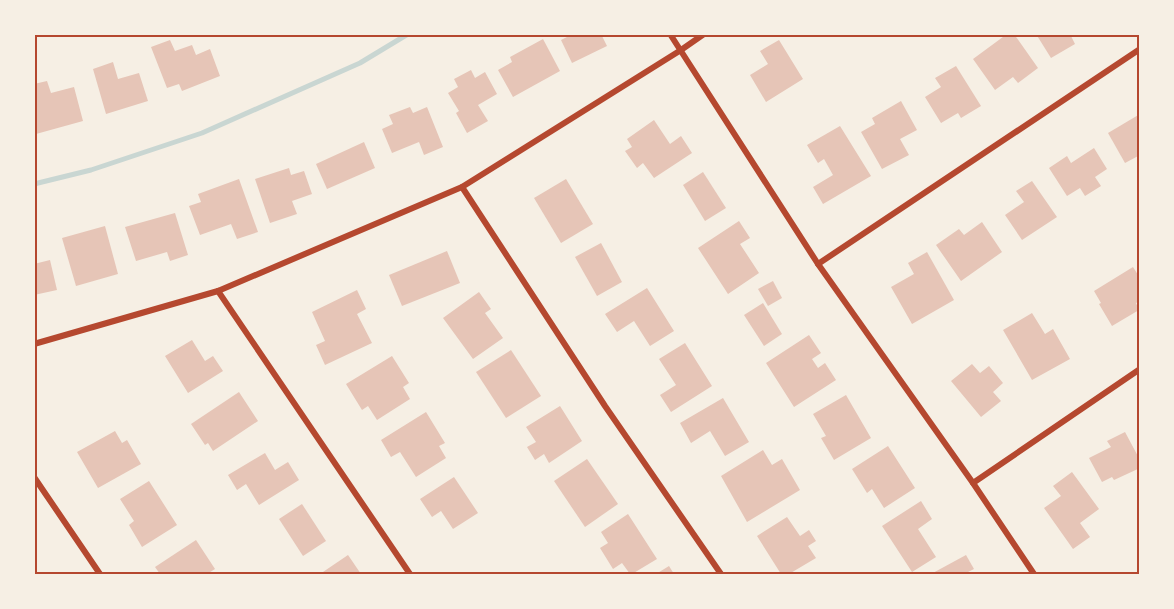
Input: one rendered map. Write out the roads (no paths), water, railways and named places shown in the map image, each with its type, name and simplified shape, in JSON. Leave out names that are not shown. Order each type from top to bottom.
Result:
[{"type":"street","points":[[670,34],[818,264],[973,483],[1034,574]]},
{"type":"street","points":[[34,344],[218,291],[462,187],[704,34]]},
{"type":"street","points":[[818,264],[1140,49]]},
{"type":"street","points":[[462,187],[605,406],[721,574]]},
{"type":"street","points":[[218,291],[410,574]]},
{"type":"street","points":[[973,483],[1140,369]]},
{"type":"street","points":[[34,477],[100,574]]},
{"type":"waterway","points":[[34,184],[91,170],[202,133],[360,63],[408,34]]}]
